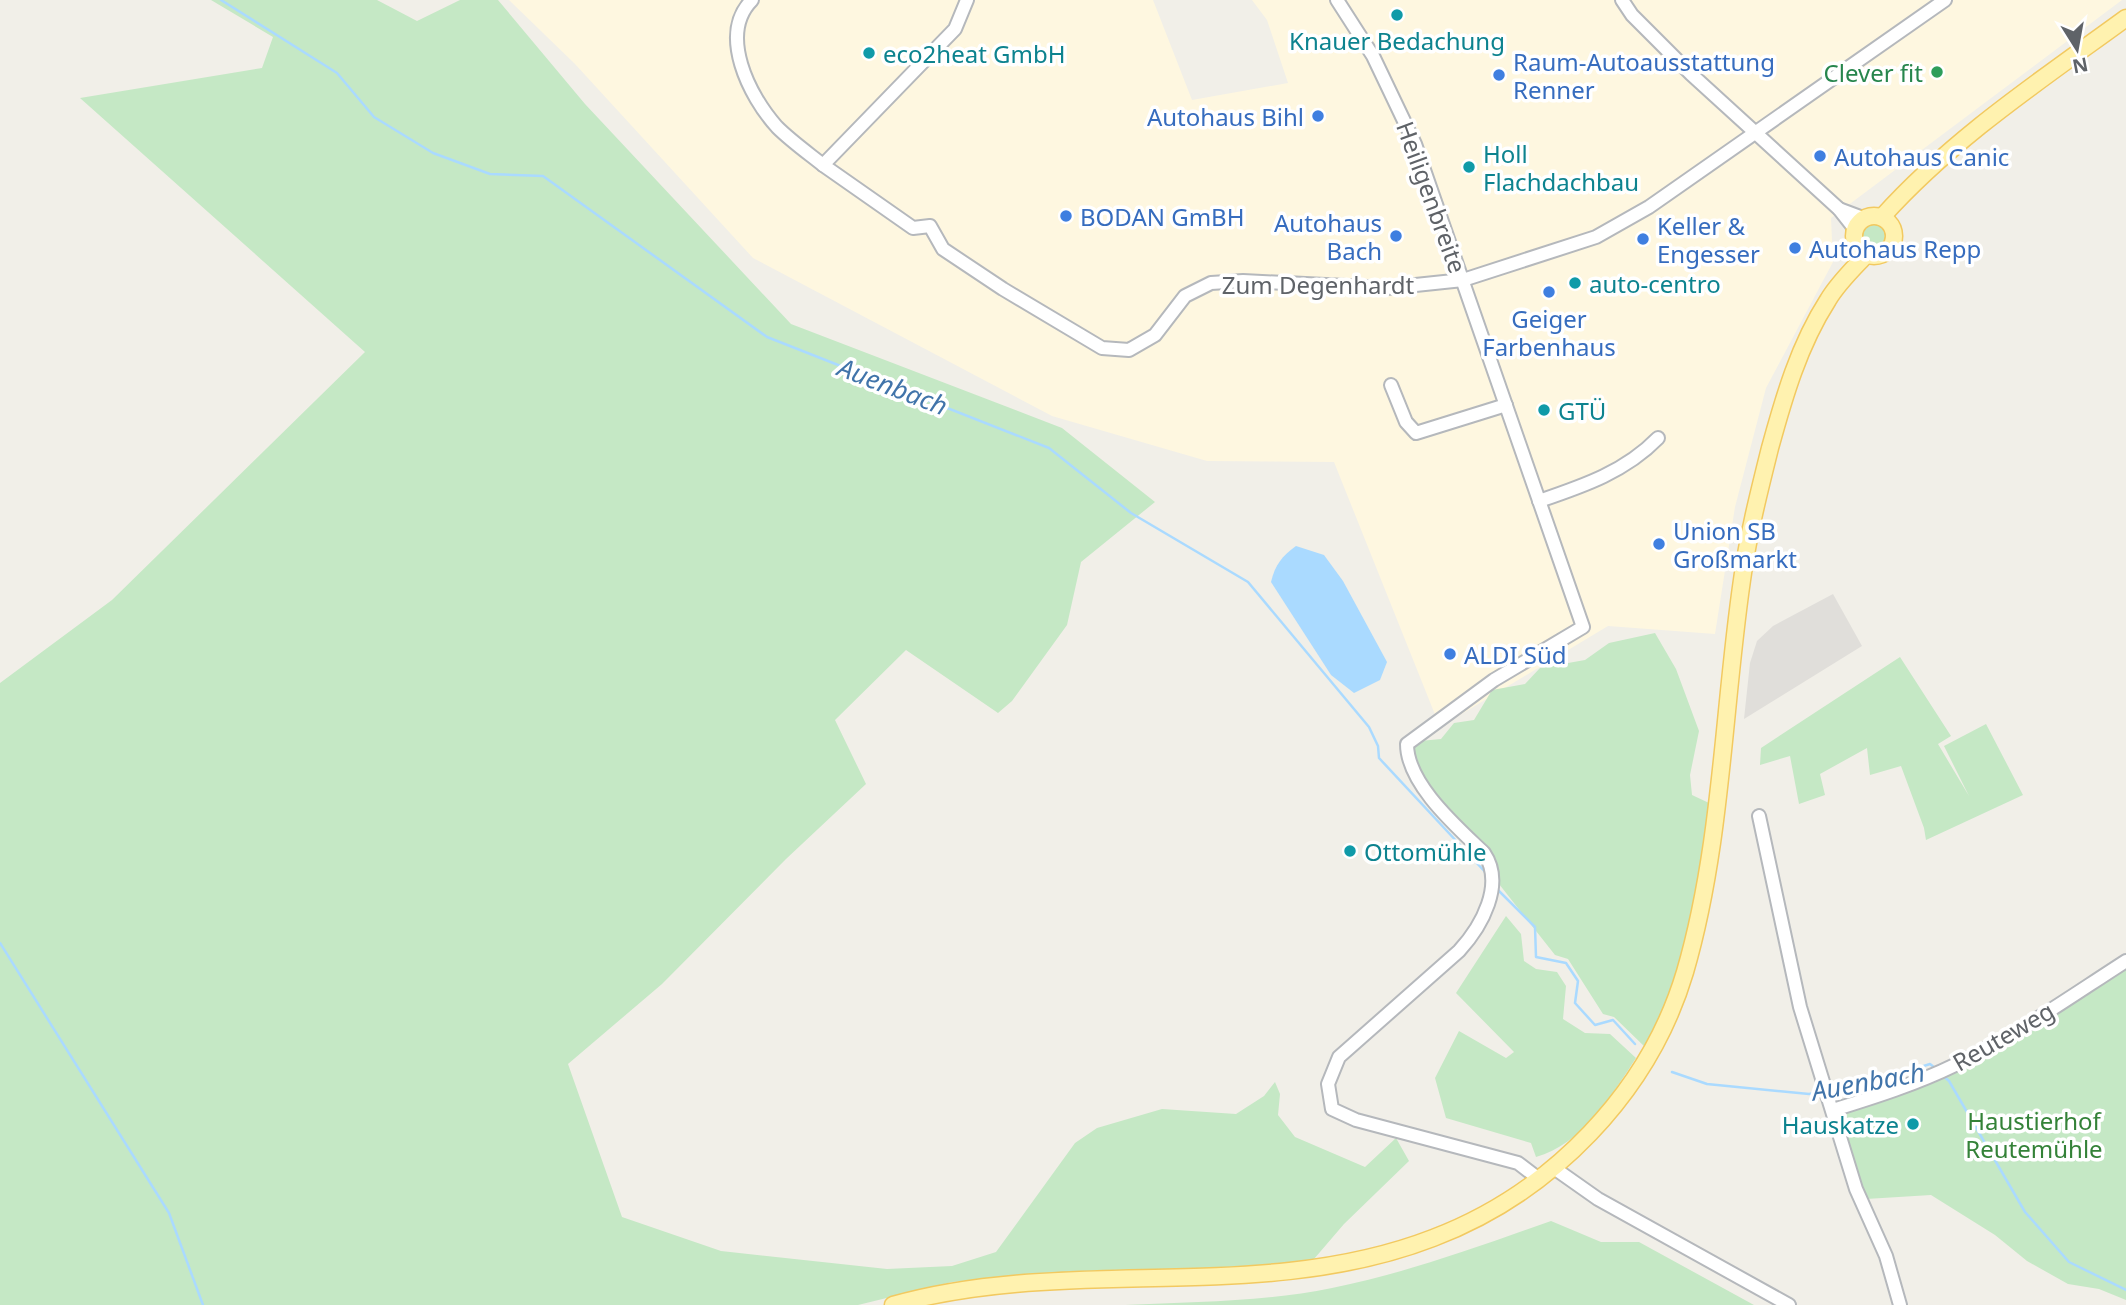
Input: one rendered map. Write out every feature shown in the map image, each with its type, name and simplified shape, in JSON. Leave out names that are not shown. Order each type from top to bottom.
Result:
[{"type":"main road","points":[[1886,221],[1894,237],[1889,249],[1878,256],[1862,252],[1853,237],[1858,223],[1886,221],[1922,178],[2014,96],[2126,18]]},
{"type":"main road","points":[[893,1305],[940,1292],[988,1284],[1251,1276],[1342,1264],[1391,1253],[1437,1237],[1496,1209],[1554,1168],[1586,1139],[1628,1087],[1670,1013],[1684,974],[1708,867],[1751,521],[1785,393],[1816,319],[1862,252]]},
{"type":"street","points":[[752,0],[739,16],[735,31],[746,75],[775,125],[823,165],[955,29],[967,0]]},
{"type":"street","name":"Heiligenbreite","points":[[1337,0],[1373,56],[1415,144],[1583,627],[1494,680],[1407,744],[1409,764],[1419,781],[1484,853],[1493,866],[1494,876],[1477,932],[1339,1057],[1328,1084],[1332,1109],[1356,1120],[1518,1163],[1539,1179]]},
{"type":"street","points":[[1622,0],[1632,15],[1754,133],[1858,223]]},
{"type":"street","name":"Zum Degenhardt","points":[[823,165],[913,228],[930,226],[943,249],[1003,289],[1102,348],[1129,351],[1155,335],[1185,296],[1211,283],[1387,288],[1462,280],[1597,237],[1649,207],[1945,0]]},
{"type":"street","points":[[1391,385],[1406,422],[1416,433],[1506,405]]},
{"type":"street","points":[[1539,501],[1597,481],[1644,452],[1658,438]]},
{"type":"street","points":[[1759,816],[1801,1007],[1856,1189],[1886,1256],[1900,1305]]},
{"type":"street","name":"Reuteweg","points":[[1831,1105],[1931,1076],[1954,1065],[2043,1015],[2126,961]]},
{"type":"street","points":[[1554,1168],[1598,1199],[1789,1305]]},
{"type":"shaded area","points":[[509,0],[1153,0],[1192,100],[1288,83],[1267,20],[1252,0],[2122,0],[1831,218],[1833,262],[1766,388],[1735,507],[1715,634],[1608,626],[1440,727],[1334,462],[1207,461],[1052,416],[753,258],[575,64]]},
{"type":"shaded area","points":[[1833,594],[1862,646],[1744,719],[1750,663],[1757,641],[1773,626]]},
{"type":"green space","points":[[211,0],[377,0],[417,21],[460,0],[498,0],[585,104],[791,324],[1062,428],[1155,502],[1081,562],[1067,625],[1012,701],[998,713],[906,650],[835,720],[866,784],[786,859],[662,984],[568,1064],[622,1217],[721,1251],[887,1269],[952,1266],[996,1252],[1075,1143],[1097,1128],[1162,1109],[1236,1114],[1264,1096],[1275,1082],[1280,1094],[1278,1115],[1295,1137],[1365,1167],[1396,1138],[1409,1161],[1344,1224],[1308,1266],[1039,1275],[952,1282],[858,1305],[0,1305],[0,683],[112,600],[365,352],[80,98],[262,68],[273,37]]},
{"type":"green space","points":[[1874,219],[1880,220],[1888,228],[1888,240],[1880,248],[1874,249],[1868,248],[1860,240],[1859,234],[1860,228],[1868,220]]},
{"type":"green space","points":[[1655,633],[1676,669],[1699,731],[1690,775],[1692,795],[1709,803],[1694,897],[1680,959],[1671,989],[1645,1047],[1614,1017],[1603,1014],[1568,959],[1555,955],[1499,884],[1496,863],[1422,780],[1411,747],[1420,741],[1441,739],[1454,723],[1474,720],[1492,690],[1525,684],[1540,668],[1585,660],[1609,643]]},
{"type":"green space","points":[[1900,657],[1951,736],[1938,744],[1969,796],[1944,746],[1986,724],[2023,795],[1926,840],[1901,766],[1870,775],[1867,748],[1820,774],[1825,795],[1799,804],[1790,756],[1760,765],[1761,748]]},
{"type":"green space","points":[[1506,916],[1521,934],[1524,961],[1536,969],[1557,972],[1566,986],[1563,1019],[1585,1033],[1610,1034],[1636,1058],[1606,1102],[1581,1130],[1552,1151],[1536,1157],[1531,1143],[1446,1118],[1435,1078],[1459,1031],[1506,1058],[1514,1052],[1456,993]]},
{"type":"green space","name":"Haustierhof Reutemühle","points":[[2126,966],[2126,1300],[2099,1289],[2068,1284],[2027,1261],[1995,1235],[1931,1195],[1866,1199],[1841,1127],[1841,1115],[1886,1096]]},
{"type":"green space","points":[[1551,1221],[1601,1242],[1639,1242],[1754,1305],[1125,1305],[1255,1299],[1332,1288],[1416,1267]]},
{"type":"water","points":[[1296,546],[1324,555],[1343,581],[1387,662],[1380,680],[1354,693],[1331,675],[1271,582],[1280,561]]},
{"type":"waterway","name":"Auenbach","points":[[221,0],[337,73],[374,117],[433,153],[490,174],[543,176],[767,337],[1049,448],[1131,513],[1248,582],[1369,727],[1378,746],[1379,758],[1487,874]]},
{"type":"waterway","name":"Auenbach","points":[[1498,890],[1535,927],[1536,957],[1566,963],[1578,981],[1575,1003],[1595,1025],[1613,1020],[1635,1044]]},
{"type":"waterway","points":[[0,943],[169,1213],[203,1305]]},
{"type":"waterway","name":"Auenbach","points":[[1831,1090],[1870,1083],[1930,1064],[1935,1068]]},
{"type":"waterway","name":"Auenbach","points":[[1672,1072],[1707,1084],[1809,1094],[1821,1092]]},
{"type":"waterway","name":"Auenbach","points":[[1942,1075],[1949,1081],[2025,1212],[2069,1262],[2126,1290]]},
{"type":"place","name":"Knauer Bedachung","points":[[1397,15]]},
{"type":"place","name":"eco2heat GmbH","points":[[869,53]]},
{"type":"place","name":"Clever fit","points":[[1937,72]]},
{"type":"place","name":"Raum-Autoausstattung Renner","points":[[1499,75]]},
{"type":"place","name":"Autohaus Bihl","points":[[1318,116]]},
{"type":"place","name":"Autohaus Canic","points":[[1820,156]]},
{"type":"place","name":"Holl Flachdachbau","points":[[1469,167]]},
{"type":"place","name":"BODAN GmBH","points":[[1066,216]]},
{"type":"place","name":"Autohaus Bach","points":[[1396,236]]},
{"type":"place","name":"Keller & Engesser","points":[[1643,239]]},
{"type":"place","name":"Autohaus Repp","points":[[1795,248]]},
{"type":"place","name":"auto-centro","points":[[1575,283]]},
{"type":"place","name":"Geiger Farbenhaus","points":[[1549,292]]},
{"type":"place","name":"GTÜ","points":[[1544,410]]},
{"type":"place","name":"Union SB Großmarkt","points":[[1659,544]]},
{"type":"place","name":"ALDI Süd","points":[[1450,654]]},
{"type":"place","name":"Ottomühle","points":[[1350,851]]},
{"type":"place","name":"Hauskatze","points":[[1913,1124]]}]
